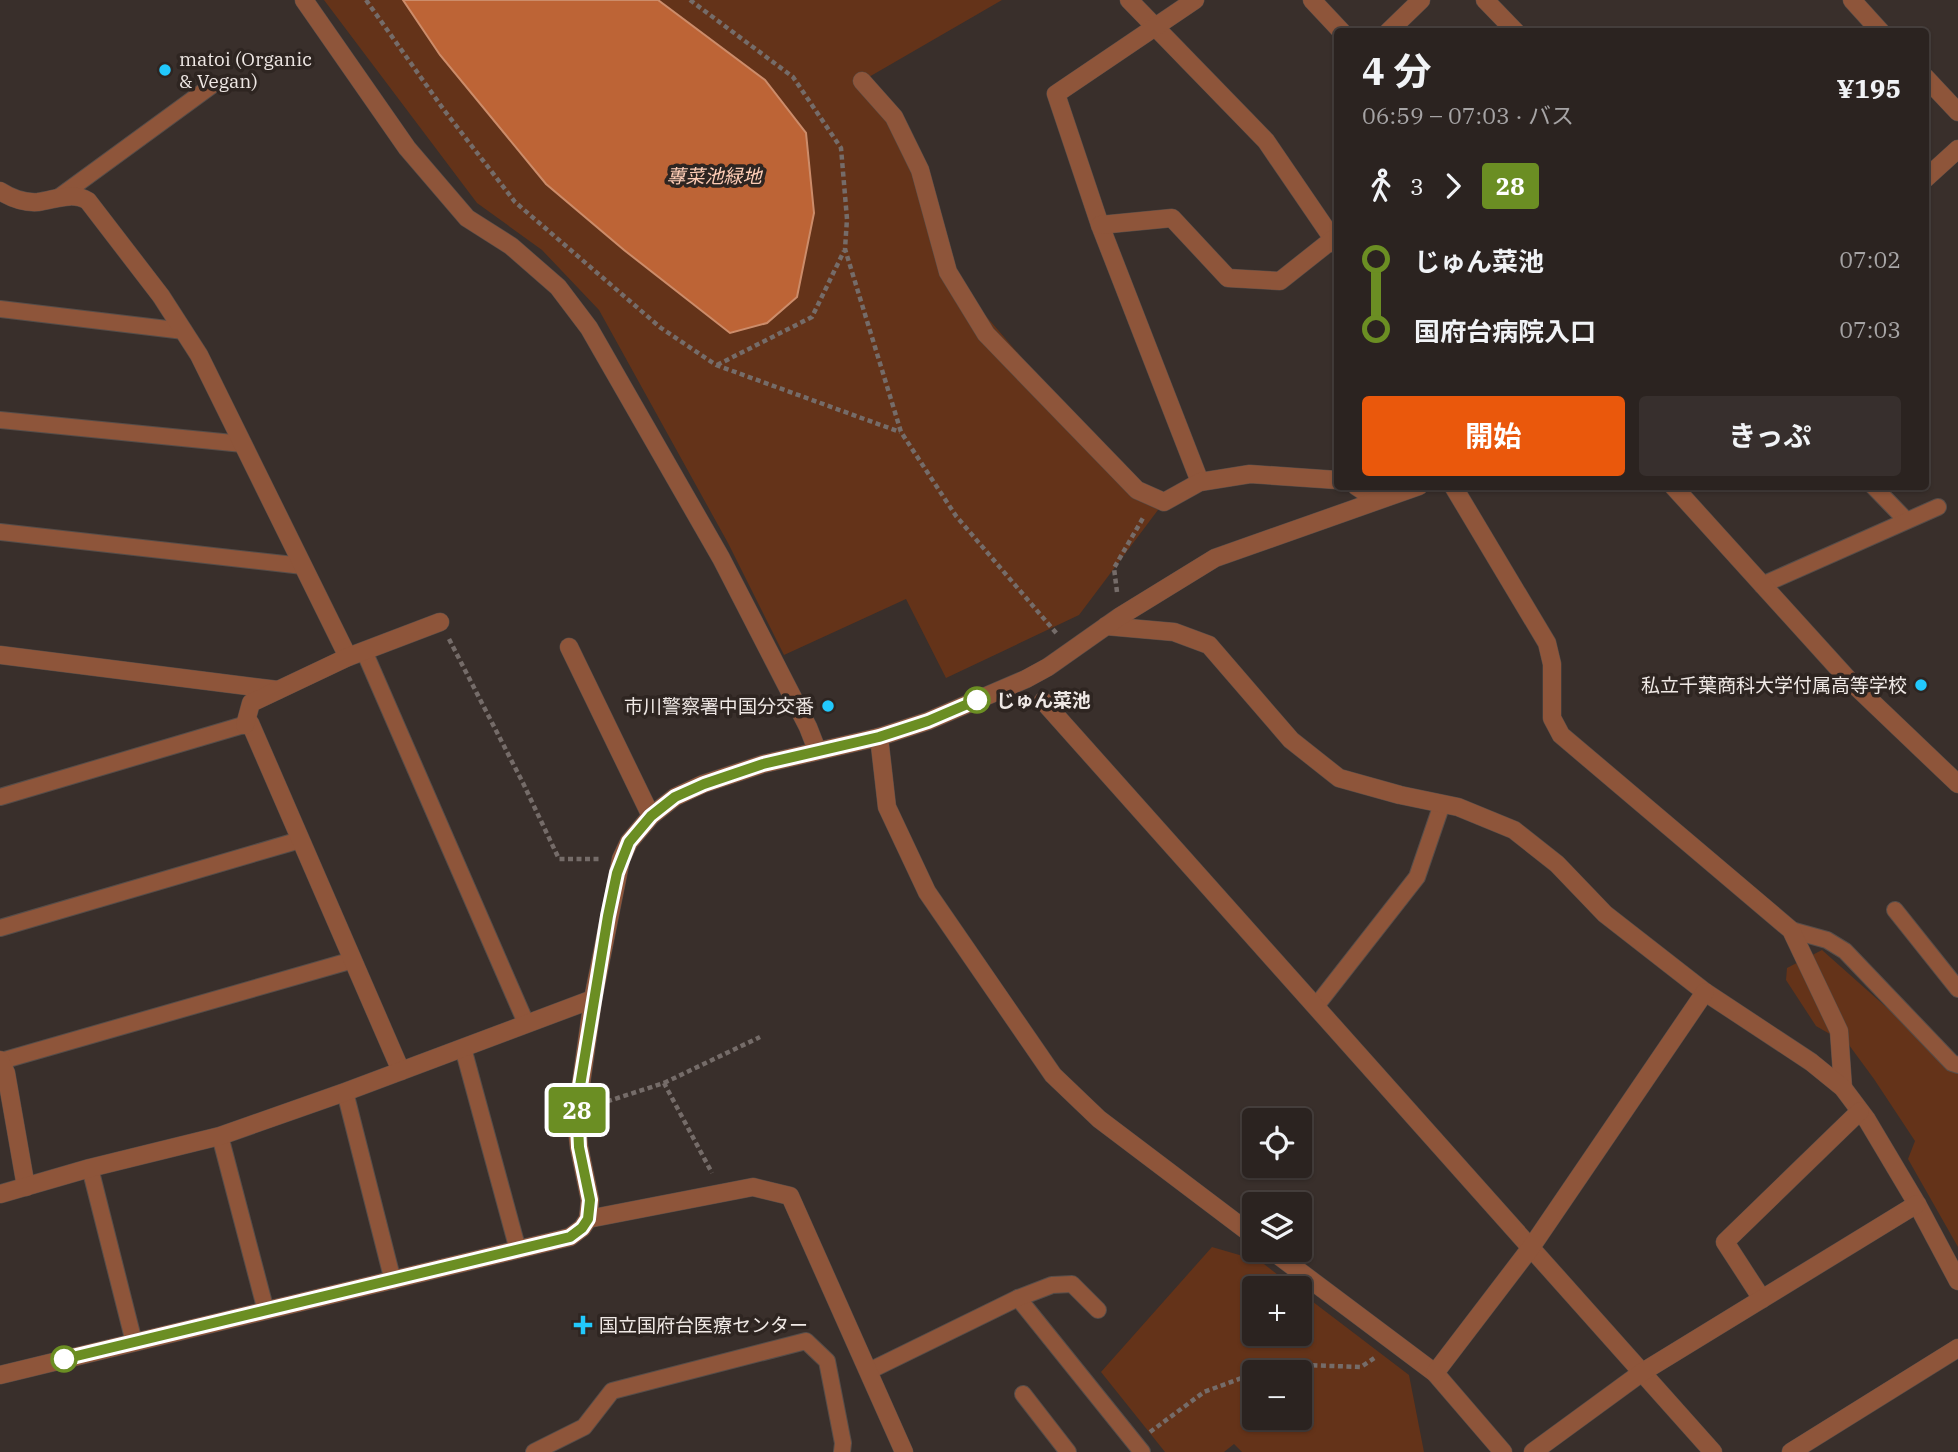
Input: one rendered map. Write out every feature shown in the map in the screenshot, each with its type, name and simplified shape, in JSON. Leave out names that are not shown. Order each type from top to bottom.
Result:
[{"type":"street","points":[[304,0],[407,148],[467,218],[511,246],[558,287],[589,328],[721,558],[808,727],[817,750]]},
{"type":"street","points":[[1129,0],[1266,141],[1334,241]]},
{"type":"street","points":[[1195,0],[1056,94],[1100,225],[1200,482]]},
{"type":"street","points":[[1312,0],[1338,28]]},
{"type":"street","points":[[1392,28],[1421,0]]},
{"type":"street","points":[[1485,0],[1512,28]]},
{"type":"street","points":[[1852,0],[1877,28]]},
{"type":"street","points":[[862,81],[894,117],[920,170],[948,272],[986,334],[1137,490],[1164,502],[1200,482],[1250,474],[1334,480]]},
{"type":"street","points":[[1929,82],[1958,112]]},
{"type":"street","points":[[1929,175],[1958,149]]},
{"type":"street","points":[[0,191],[21,201],[39,202],[80,196],[88,201],[162,296],[199,355],[303,566],[356,654]]},
{"type":"street","points":[[1100,225],[1172,218],[1228,278],[1280,281],[1334,243]]},
{"type":"street","points":[[1362,490],[1377,500]]},
{"type":"street","points":[[0,1375],[570,1237],[582,1228],[588,1219],[590,1200],[579,1147],[577,1104],[588,1049],[593,999],[621,859],[629,842],[651,816],[675,797],[704,784],[817,750],[879,737],[928,721],[1026,679],[1215,558],[1407,490]]},
{"type":"street","points":[[1455,490],[1547,643],[1552,664],[1552,718],[1561,735],[1791,930],[1839,1031],[1843,1088]]},
{"type":"street","points":[[1677,490],[1847,678],[1958,785]]},
{"type":"street","points":[[1113,621],[1174,632],[1209,645],[1291,740],[1339,778],[1400,796],[1458,807],[1514,830],[1557,864],[1605,914],[1705,992],[1811,1062],[1843,1088],[1917,1204],[1958,1281]]},
{"type":"street","points":[[401,1071],[248,724],[251,703],[356,654],[440,622]]},
{"type":"street","points":[[569,646],[651,816]]},
{"type":"street","points":[[0,655],[278,690]]},
{"type":"street","points":[[1043,701],[1713,1452]]},
{"type":"street","points":[[879,737],[887,807],[927,892],[1053,1075],[1099,1119],[1242,1227]]},
{"type":"street","points":[[1435,1373],[1531,1247],[1705,992]]},
{"type":"street","points":[[0,1194],[90,1168],[220,1136],[345,1093],[593,999]]},
{"type":"street","points":[[0,1060],[6,1073],[26,1187]]},
{"type":"street","points":[[1762,1298],[1725,1242],[1860,1111]]},
{"type":"street","points":[[588,1219],[753,1187],[790,1196],[904,1452]]},
{"type":"street","points":[[1533,1452],[1641,1373],[1917,1204]]},
{"type":"street","points":[[1287,1262],[1435,1373],[1503,1452]]},
{"type":"street","points":[[1791,1452],[1958,1348]]},
{"type":"lane","points":[[59,197],[211,86]]},
{"type":"lane","points":[[0,309],[184,331]]},
{"type":"lane","points":[[0,420],[243,444]]},
{"type":"lane","points":[[1877,490],[1905,519]]},
{"type":"lane","points":[[1762,585],[1905,519],[1938,507]]},
{"type":"lane","points":[[0,532],[303,566]]},
{"type":"lane","points":[[356,654],[526,1023]]},
{"type":"lane","points":[[0,797],[248,724]]},
{"type":"lane","points":[[1316,1006],[1417,877],[1442,804]]},
{"type":"lane","points":[[0,928],[300,840]]},
{"type":"lane","points":[[1895,910],[1958,989]]},
{"type":"lane","points":[[1791,930],[1827,940],[1845,951],[1952,1063],[1958,1065]]},
{"type":"lane","points":[[0,1060],[353,960]]},
{"type":"lane","points":[[463,1048],[518,1250]]},
{"type":"lane","points":[[345,1093],[393,1281]]},
{"type":"lane","points":[[220,1136],[266,1311]]},
{"type":"lane","points":[[90,1168],[134,1342]]},
{"type":"lane","points":[[869,1371],[1018,1298],[1052,1285],[1072,1284],[1098,1310]]},
{"type":"lane","points":[[1018,1298],[1138,1447]]},
{"type":"lane","points":[[534,1452],[584,1427],[612,1391],[806,1340],[827,1361],[843,1443],[842,1452]]},
{"type":"lane","points":[[1023,1394],[1068,1452]]},
{"type":"path","points":[[366,0],[444,110],[515,202],[661,328],[716,365],[901,432]]},
{"type":"path","points":[[690,0],[793,77],[841,148],[847,219],[845,249],[901,432],[957,516],[1071,651]]},
{"type":"path","points":[[716,365],[812,317],[845,249]]},
{"type":"path","points":[[1113,621],[1114,568],[1142,518],[1164,502]]},
{"type":"path","points":[[440,622],[559,859],[621,859]]},
{"type":"path","points":[[577,1104],[597,1104],[664,1083],[760,1037]]},
{"type":"path","points":[[664,1083],[722,1192]]},
{"type":"path","points":[[1312,1365],[1361,1367],[1397,1344]]},
{"type":"path","points":[[1138,1447],[1204,1392],[1242,1378]]},
{"type":"green space","name":"蓴菜池緑地","points":[[324,0],[1002,0],[862,81],[894,117],[948,272],[1136,490],[1164,502],[1079,615],[946,678],[906,599],[784,655],[728,543],[599,310],[542,250],[477,203]]},
{"type":"green space","points":[[1822,950],[1958,1071],[1958,1247],[1908,1159],[1915,1141],[1849,1045],[1816,1026],[1786,980],[1787,968]]},
{"type":"green space","points":[[1212,1247],[1242,1256],[1242,1262],[1261,1262],[1279,1276],[1242,1276],[1242,1346],[1312,1346],[1312,1301],[1409,1375],[1424,1452],[1242,1452],[1234,1444],[1224,1452],[1165,1452],[1101,1372]]},
{"type":"shaded area","points":[[403,0],[658,0],[765,80],[806,133],[814,213],[797,297],[767,323],[730,333],[624,250],[546,184],[440,55]]},
{"type":"bus line","name":"28","points":[[64,1359],[570,1237],[582,1228],[588,1219],[590,1200],[579,1147],[577,1104],[608,916],[617,873],[629,842],[651,816],[675,797],[704,784],[763,764],[879,737],[928,721],[977,700]]},
{"type":"place","name":"matoi (Organic & Vegan)","points":[[165,70]]},
{"type":"place","name":"私立千葉商科大学付属高等学校","points":[[1921,685]]},
{"type":"place","name":"じゅん菜池","points":[[977,700]]},
{"type":"place","name":"市川警察署中国分交番","points":[[828,706]]},
{"type":"place","name":"国立国府台医療センター","points":[[583,1325]]}]
